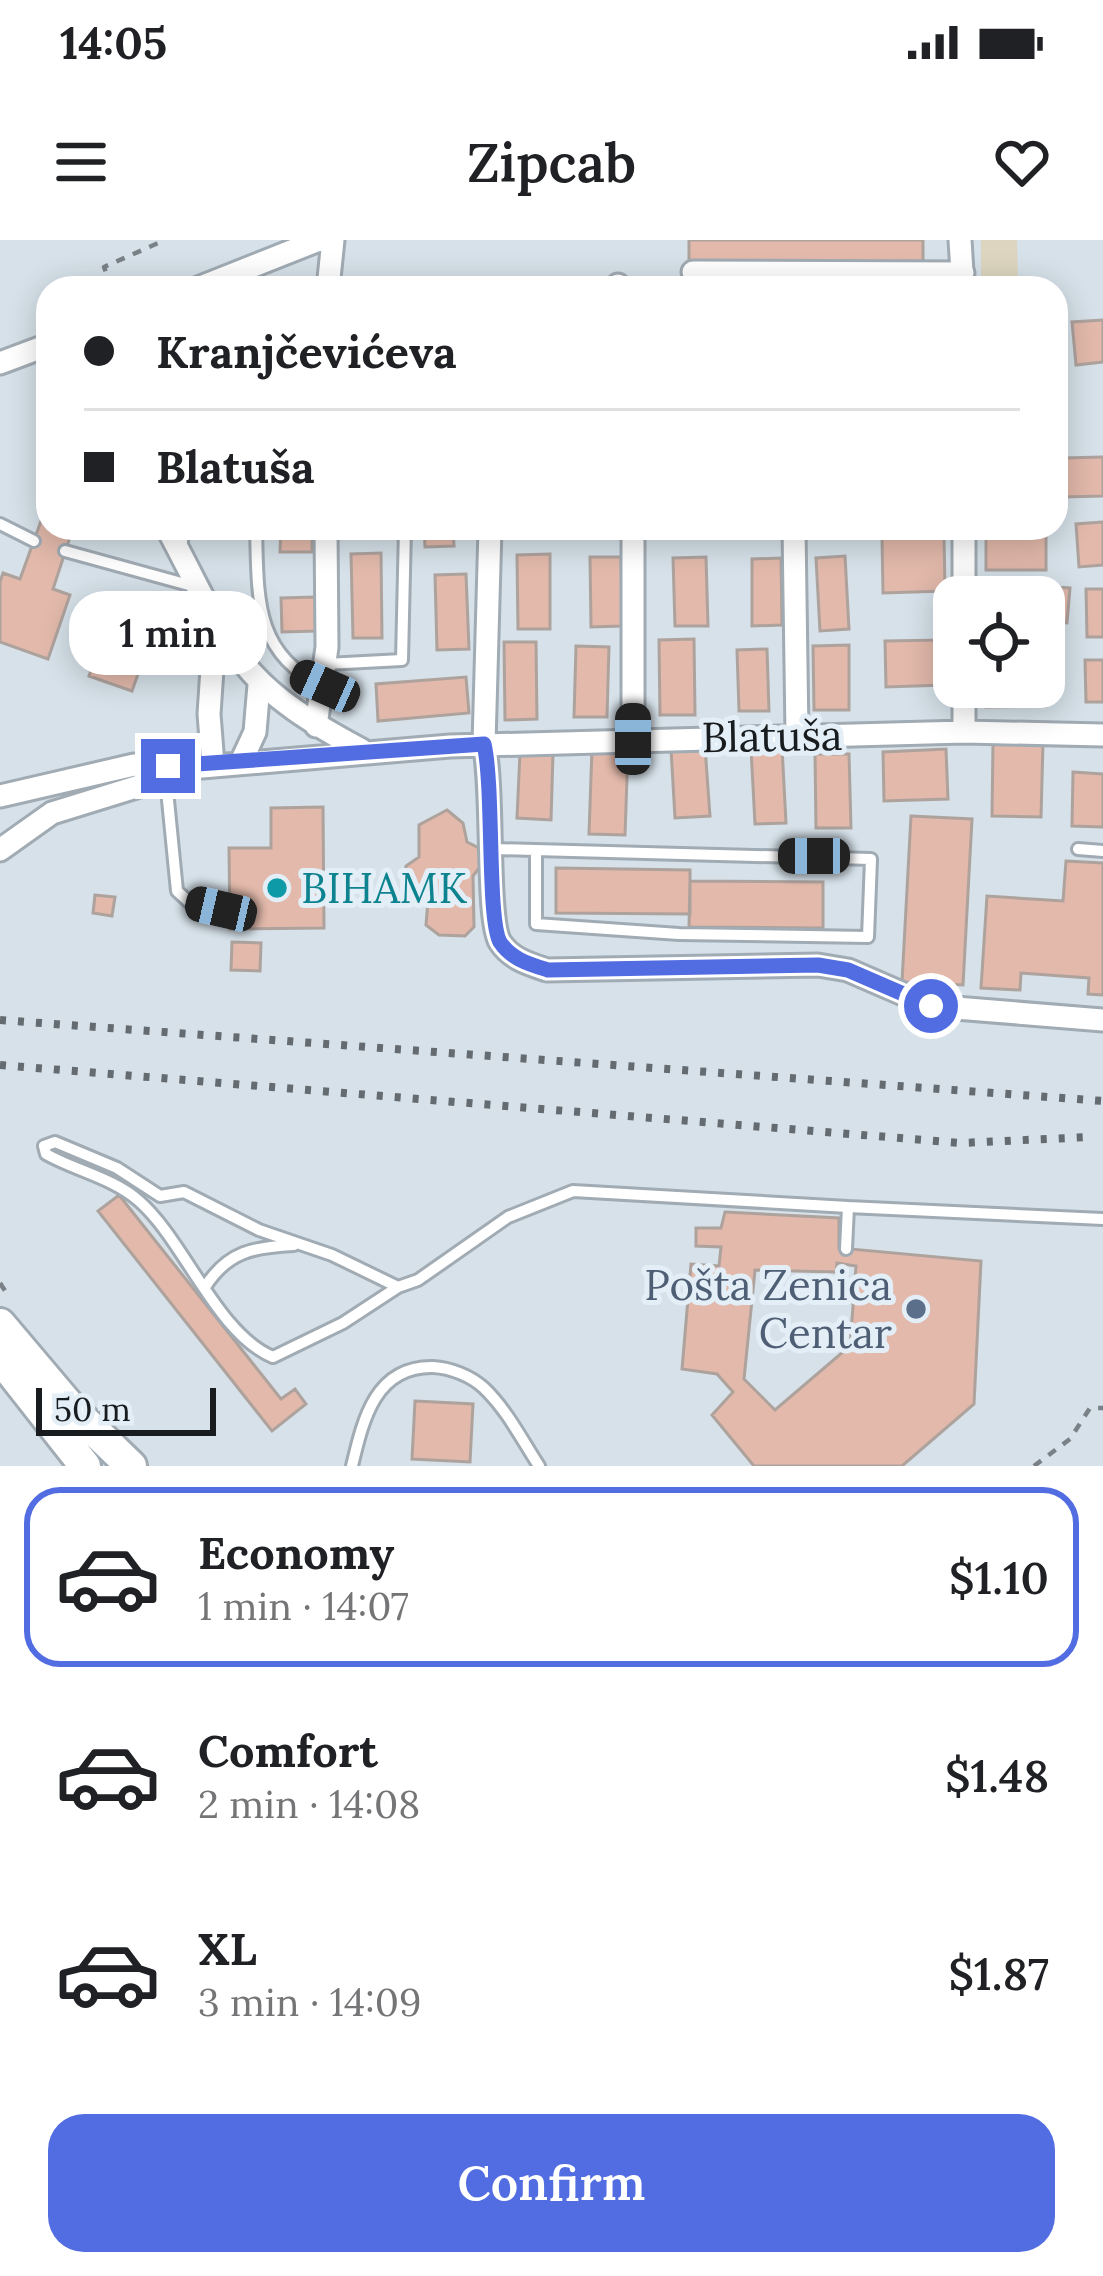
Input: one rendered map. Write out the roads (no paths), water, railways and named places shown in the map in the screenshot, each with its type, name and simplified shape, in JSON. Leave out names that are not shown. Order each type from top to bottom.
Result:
[{"type":"main road","points":[[0,1324],[71,1408],[131,1466]]},
{"type":"main road","points":[[0,1358],[85,1466]]},
{"type":"street","points":[[255,276],[320,240]]},
{"type":"street","points":[[329,276],[333,240]]},
{"type":"street","points":[[960,240],[963,276]]},
{"type":"street","points":[[693,272],[742,276]]},
{"type":"street","points":[[0,363],[36,350]]},
{"type":"street","points":[[173,540],[215,624],[259,685],[316,726],[364,751]]},
{"type":"street","points":[[316,726],[326,675],[326,540]]},
{"type":"street","points":[[490,540],[484,744],[492,777],[496,931],[502,945],[518,960],[548,970],[818,965],[848,970],[931,1006],[1103,1020]]},
{"type":"street","points":[[633,540],[633,739]]},
{"type":"street","points":[[794,540],[797,735]]},
{"type":"street","points":[[964,540],[964,576]]},
{"type":"street","points":[[207,766],[215,624]]},
{"type":"street","points":[[241,762],[255,732],[259,685]]},
{"type":"street","points":[[964,708],[964,732]]},
{"type":"street","name":"Blatuša","points":[[0,796],[134,765],[207,766],[484,744],[964,732],[1103,735]]},
{"type":"street","name":"Blatuša","points":[[0,850],[52,813],[207,766]]},
{"type":"lane","points":[[0,524],[34,541]]},
{"type":"lane","points":[[179,553],[182,540]]},
{"type":"lane","points":[[257,540],[262,616],[285,664],[326,675],[402,660],[405,540]]},
{"type":"lane","points":[[65,551],[199,588]]},
{"type":"lane","points":[[166,780],[176,891],[189,902],[221,909]]},
{"type":"lane","points":[[494,849],[871,859],[868,937],[679,934],[536,924],[536,851]]},
{"type":"lane","points":[[1078,849],[1103,851]]},
{"type":"lane","points":[[398,1286],[259,1230],[184,1192],[160,1196],[78,1149],[55,1142],[44,1146],[46,1154],[142,1203],[205,1287],[260,1352],[273,1358],[343,1323],[398,1286],[418,1280],[508,1217],[573,1191],[1103,1219]]},
{"type":"lane","points":[[846,1249],[848,1207]]},
{"type":"lane","points":[[205,1287],[214,1272],[244,1250],[303,1245]]},
{"type":"lane","points":[[352,1466],[364,1414],[385,1382],[401,1372],[428,1367],[451,1369],[483,1386],[539,1466]]},
{"type":"railway","points":[[0,1020],[1103,1101]]},
{"type":"railway","points":[[0,1065],[961,1143],[1090,1137]]},
{"type":"place","name":"BIHAMK","points":[[277,888]]},
{"type":"place","name":"Pošta Zenica Centar","points":[[916,1309]]}]
